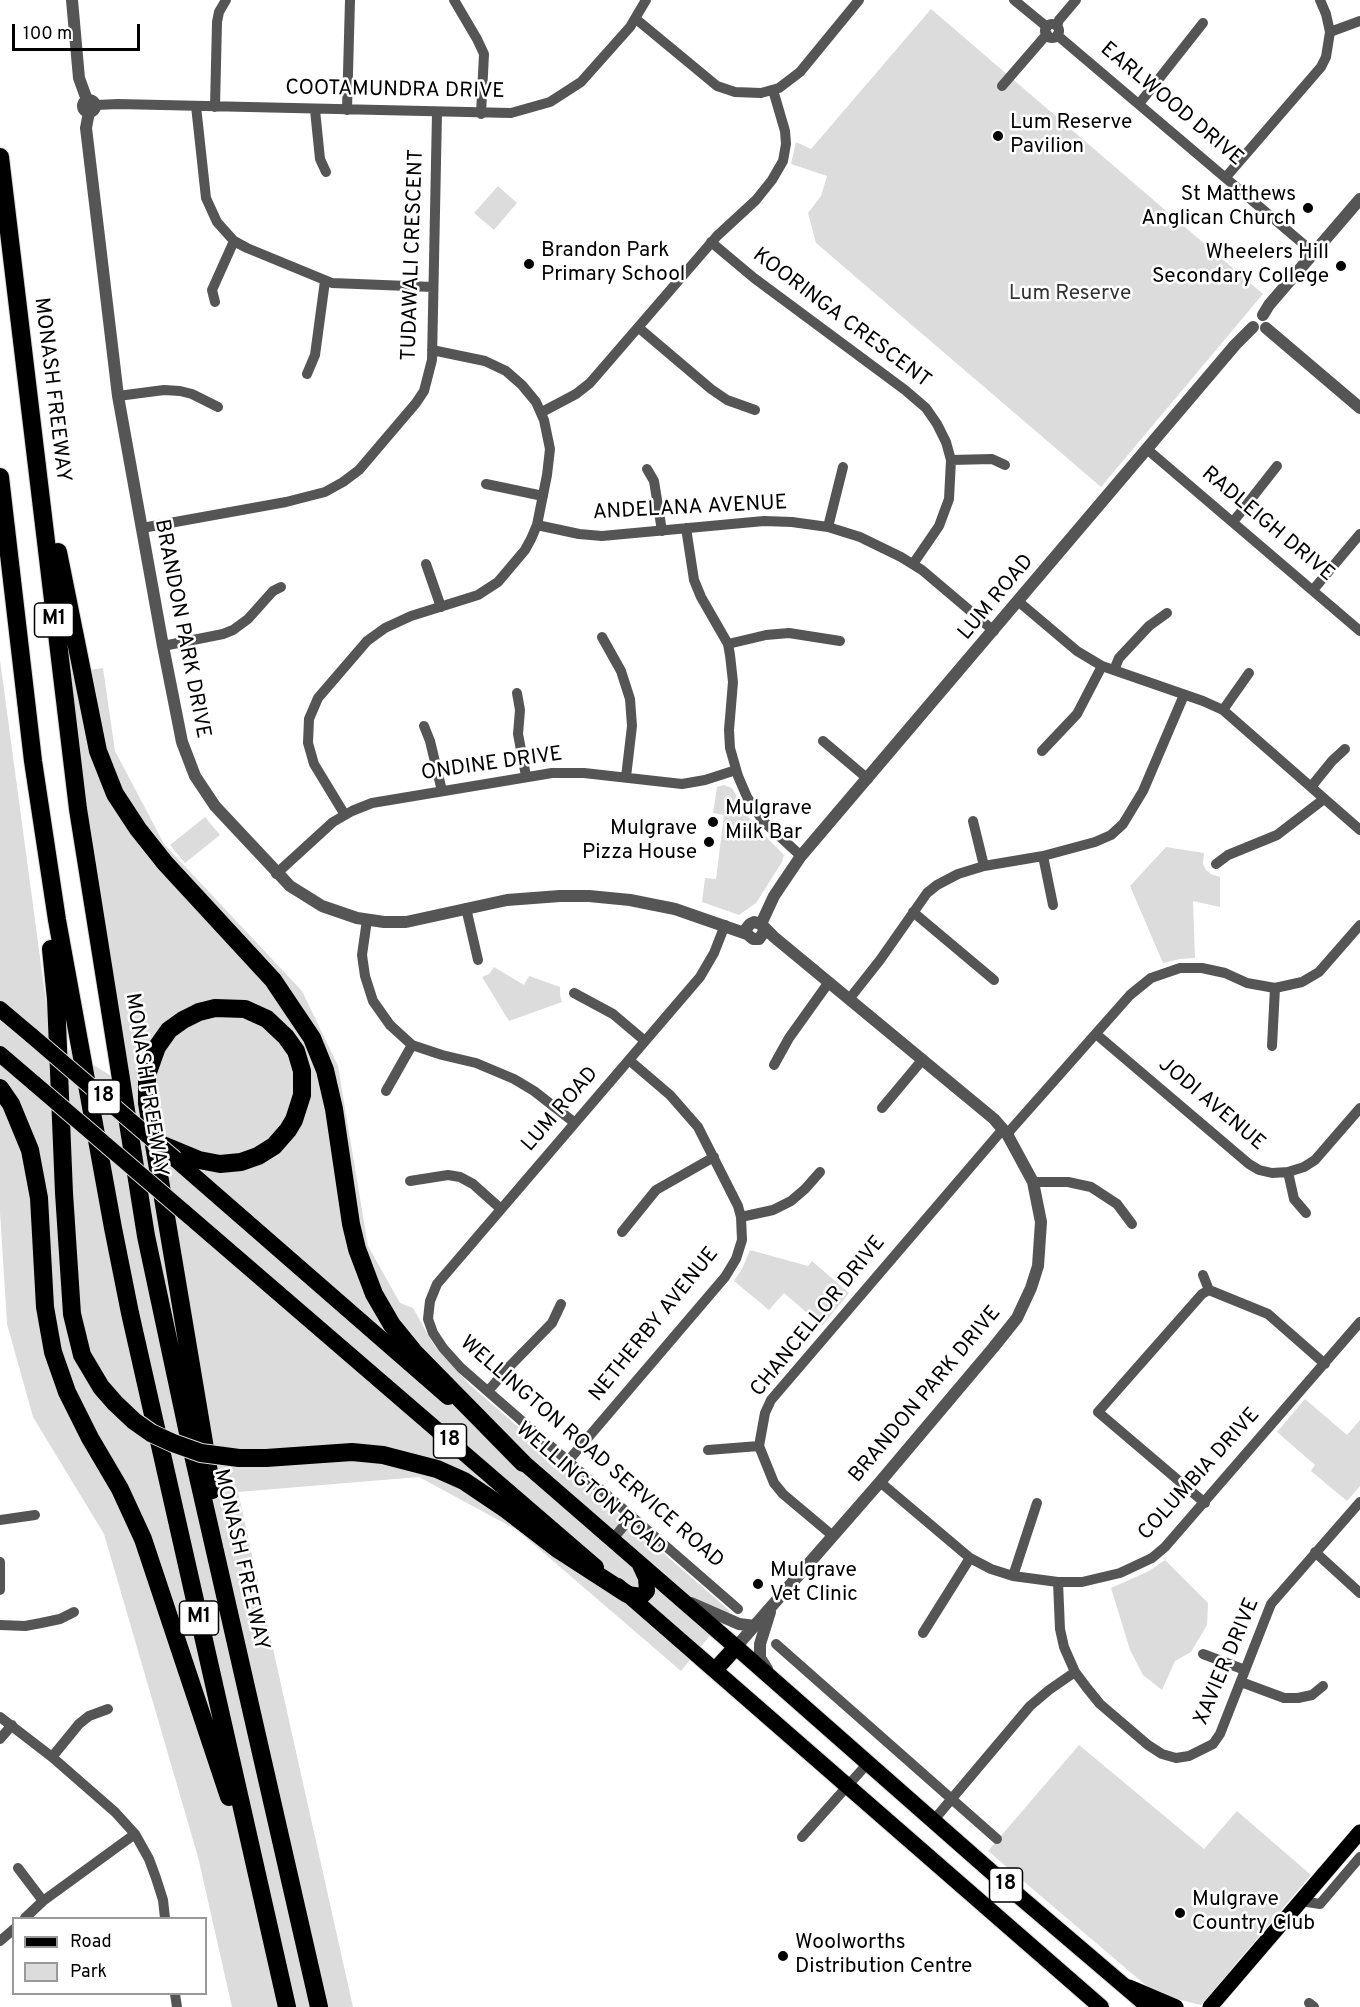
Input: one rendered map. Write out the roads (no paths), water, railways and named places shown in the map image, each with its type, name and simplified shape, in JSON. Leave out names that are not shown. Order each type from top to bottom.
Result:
[{"type":"highway","name":"MONASH FREEWAY","points":[[0,157],[78,809],[144,1225],[188,1433],[318,2007]]},
{"type":"highway","points":[[37,456],[71,614],[88,711],[98,751],[116,794],[138,829],[165,863],[273,980],[312,1038],[325,1070],[334,1109],[351,1224],[357,1249],[374,1294],[392,1325],[414,1352],[523,1463]]},
{"type":"highway","name":"M1","points":[[0,477],[33,761],[57,920],[130,1313],[287,2007]]},
{"type":"highway","points":[[33,761],[56,999],[64,1193],[72,1314],[82,1355],[101,1387],[115,1403],[143,1427],[172,1443],[201,1453],[239,1458],[266,1458],[352,1452],[383,1455],[436,1469],[464,1481],[560,1550],[627,1594],[637,1597],[645,1595],[647,1591],[646,1578],[638,1562]]},
{"type":"highway","points":[[156,1142],[174,1154],[220,1164],[234,1163],[258,1156],[274,1146],[284,1136],[297,1113],[303,1084],[296,1051],[276,1026],[259,1015],[244,1009],[215,1008],[199,1012],[169,1030],[153,1055],[147,1075],[147,1103],[234,1631]]},
{"type":"highway","name":"18","points":[[0,1009],[156,1142]]},
{"type":"highway","name":"18","points":[[0,1053],[716,1670],[1101,2007]]},
{"type":"highway","points":[[0,1088],[11,1104],[30,1150],[39,1198],[45,1307],[53,1352],[67,1392],[90,1438],[120,1489],[143,1539],[258,1881]]},
{"type":"highway","name":"WELLINGTON ROAD","points":[[174,1154],[523,1463],[1149,2007]]},
{"type":"highway","points":[[716,1670],[736,1647]]},
{"type":"main road","points":[[1213,2005],[1360,1832]]},
{"type":"main road","points":[[1121,1983],[1176,2007]]},
{"type":"street","name":"BRANDON PARK DRIVE","points":[[72,0],[80,78],[91,106],[86,128],[118,396],[141,528],[179,733],[195,776],[215,806],[276,874],[298,892],[344,915],[367,920],[405,922],[523,898],[589,896],[658,905],[725,925],[754,929],[850,998],[983,1109],[1005,1132],[1033,1182],[1041,1222],[1038,1266],[1017,1318],[880,1482],[736,1647]]},
{"type":"street","points":[[215,106],[217,22],[219,12],[226,0]]},
{"type":"street","points":[[347,110],[350,0]]},
{"type":"street","points":[[454,0],[484,54],[481,114]]},
{"type":"street","name":"COOTAMUNDRA DRIVE","points":[[91,106],[215,106],[481,114],[522,111],[550,102],[567,92],[593,70],[636,19],[646,0]]},
{"type":"street","points":[[636,19],[717,86],[735,92],[748,93],[773,90],[800,72],[859,0]]},
{"type":"street","name":"EARLWOOD DRIVE","points":[[1014,0],[1314,253]]},
{"type":"street","points":[[1002,86],[1052,31],[1076,0]]},
{"type":"street","points":[[1226,177],[1321,67],[1326,57],[1330,32],[1320,0]]},
{"type":"street","points":[[1330,32],[1360,21]]},
{"type":"street","points":[[1139,104],[1203,23]]},
{"type":"street","points":[[542,412],[585,387],[639,328],[711,242],[762,193],[776,176],[783,161],[786,144],[785,131],[773,90]]},
{"type":"street","points":[[196,106],[206,198],[217,222],[234,241],[325,281],[337,284],[433,287]]},
{"type":"street","points":[[315,110],[320,159],[326,171]]},
{"type":"street","name":"TUDAWALI CRESCENT","points":[[141,528],[299,499],[325,492],[343,482],[364,465],[420,398],[429,375],[432,350],[437,113]]},
{"type":"street","points":[[1314,253],[1360,199]]},
{"type":"street","points":[[215,302],[212,290],[234,241]]},
{"type":"street","name":"KOORINGA CRESCENT","points":[[711,242],[747,272],[919,402],[932,416],[942,433],[951,460],[951,490],[944,517],[913,564]]},
{"type":"street","name":"LUM ROAD","points":[[754,929],[801,856],[1235,345],[1259,327],[1251,322],[1253,317],[1258,314],[1263,315],[1314,253]]},
{"type":"street","points":[[307,374],[314,359],[325,281]]},
{"type":"street","points":[[1259,327],[1360,408]]},
{"type":"street","points":[[639,328],[711,390],[736,404],[755,410]]},
{"type":"street","points":[[345,815],[314,764],[310,753],[307,734],[311,712],[327,687],[371,637],[395,622],[478,596],[498,582],[525,550],[537,525],[543,496],[550,449],[542,412],[528,391],[506,371],[479,359],[432,350]]},
{"type":"street","points":[[118,396],[167,390],[180,391],[200,397],[218,408]]},
{"type":"street","name":"RADLEIGH DRIVE","points":[[1148,450],[1360,631]]},
{"type":"street","points":[[951,460],[992,459],[1005,465]]},
{"type":"street","points":[[1233,522],[1277,466]]},
{"type":"street","points":[[828,527],[843,467]]},
{"type":"street","points":[[647,469],[654,481],[662,531]]},
{"type":"street","points":[[486,484],[543,496]]},
{"type":"street","name":"ANDELANA AVENUE","points":[[537,525],[579,534],[602,536],[764,521],[828,527],[871,542],[913,564],[994,631]]},
{"type":"street","points":[[686,528],[694,580],[728,644],[733,682],[729,730],[730,748],[736,771],[747,797],[763,821],[801,856]]},
{"type":"street","points":[[1313,590],[1360,534]]},
{"type":"street","points":[[426,564],[441,607]]},
{"type":"street","points":[[162,646],[233,630],[248,619],[273,591],[281,587]]},
{"type":"street","points":[[1019,602],[1077,651],[1102,666],[1223,710],[1360,830]]},
{"type":"street","points":[[1114,670],[1119,658],[1149,626],[1167,613]]},
{"type":"street","points":[[728,644],[766,635],[789,633],[840,641]]},
{"type":"street","points":[[602,637],[621,671],[630,699],[632,726],[626,777]]},
{"type":"street","points":[[1042,751],[1077,714],[1102,666]]},
{"type":"street","points":[[1223,710],[1249,673]]},
{"type":"street","points":[[517,693],[518,734],[526,776]]},
{"type":"street","points":[[850,998],[927,893],[937,885],[958,874],[984,866],[1043,856],[1095,842],[1111,835],[1123,824],[1143,791],[1184,695]]},
{"type":"street","points":[[424,726],[442,791]]},
{"type":"street","points":[[823,741],[868,779]]},
{"type":"street","points":[[1311,787],[1345,749]]},
{"type":"street","name":"ONDINE DRIVE","points":[[276,874],[326,828],[345,815],[372,803],[526,776],[568,772],[689,783],[736,771]]},
{"type":"street","points":[[1216,864],[1228,855],[1277,835],[1324,799]]},
{"type":"street","points":[[973,821],[984,866]]},
{"type":"street","points":[[1043,856],[1053,905]]},
{"type":"street","points":[[466,908],[478,960]]},
{"type":"street","points":[[913,912],[994,980]]},
{"type":"street","points":[[367,920],[362,955],[368,990],[383,1017],[412,1045],[442,1055],[469,1060],[503,1073],[534,1091],[575,1123]]},
{"type":"street","name":"LUM ROAD","points":[[428,1319],[429,1301],[437,1284],[705,970],[725,925]]},
{"type":"street","name":"CHANCELLOR DRIVE","points":[[759,1446],[765,1413],[771,1400],[1005,1132],[1130,994],[1151,978],[1180,968],[1203,968],[1225,973],[1247,983],[1275,988],[1302,982],[1320,972],[1360,925]]},
{"type":"street","points":[[774,1065],[789,1038],[829,982]]},
{"type":"street","points":[[1272,1046],[1275,988]]},
{"type":"street","points":[[574,993],[614,1014],[645,1041]]},
{"type":"street","name":"JODI AVENUE","points":[[1096,1034],[1249,1164],[1265,1172],[1288,1172]]},
{"type":"street","points":[[386,1091],[412,1045]]},
{"type":"street","points":[[882,1108],[923,1059]]},
{"type":"street","name":"NETHERBY AVENUE","points":[[568,1461],[732,1268],[742,1240],[741,1217],[698,1127],[682,1106],[629,1060]]},
{"type":"street","points":[[1306,1213],[1294,1199],[1288,1172],[1304,1167],[1315,1160],[1360,1108]]},
{"type":"street","points":[[622,1232],[656,1190],[714,1157]]},
{"type":"street","points":[[741,1217],[773,1210],[791,1201],[820,1172]]},
{"type":"street","points":[[410,1182],[439,1176],[460,1177],[473,1184],[501,1209]]},
{"type":"street","points":[[1033,1182],[1068,1182],[1091,1188],[1117,1204],[1132,1224]]},
{"type":"street","points":[[1203,1275],[1209,1290],[1268,1314],[1325,1364]]},
{"type":"street","points":[[1205,1503],[1098,1412],[1202,1294],[1209,1290]]},
{"type":"street","points":[[488,1391],[508,1366],[552,1323],[561,1304]]},
{"type":"street","name":"WELLINGTON ROAD SERVICE ROAD","points":[[428,1319],[433,1333],[443,1348],[461,1368],[738,1609]]},
{"type":"street","name":"COLUMBIA DRIVE","points":[[880,1482],[970,1558],[1013,1576],[1058,1582],[1082,1582],[1120,1573],[1152,1558],[1165,1547],[1360,1322]]},
{"type":"street","points":[[708,1450],[759,1446],[766,1468],[783,1494],[833,1536]]},
{"type":"street","name":"XAVIER DRIVE","points":[[1058,1582],[1060,1629],[1064,1647],[1075,1672],[1100,1704],[1162,1754],[1176,1758],[1200,1752],[1213,1744],[1220,1734],[1271,1604],[1360,1502]]},
{"type":"street","points":[[1013,1576],[1037,1503]]},
{"type":"street","points":[[0,1520],[35,1515]]},
{"type":"street","points":[[612,1540],[632,1516]]},
{"type":"street","points":[[1315,1552],[1360,1593]]},
{"type":"street","points":[[923,1633],[970,1558]]},
{"type":"street","points":[[0,1562],[0,1590]]},
{"type":"street","points":[[679,1597],[739,1624],[755,1626]]},
{"type":"street","points":[[771,1608],[760,1644],[760,1658],[775,1681]]},
{"type":"street","points":[[0,1625],[25,1626],[60,1619],[74,1612]]},
{"type":"street","points":[[776,1644],[998,1839]]},
{"type":"street","points":[[1203,1654],[1245,1670]]},
{"type":"street","points":[[933,1821],[1030,1706],[1048,1690],[1075,1672]]},
{"type":"street","points":[[1240,1683],[1284,1698],[1312,1695],[1323,1686]]},
{"type":"street","points":[[52,1757],[79,1724],[89,1716],[108,1709]]},
{"type":"street","points":[[0,1717],[52,1757],[115,1812],[135,1833],[156,1878],[163,1900],[165,1917]]},
{"type":"street","points":[[0,1739],[12,1725]]},
{"type":"street","points":[[802,1838],[868,1763]]},
{"type":"street","points":[[26,1917],[43,1901],[135,1833]]},
{"type":"street","points":[[1301,1901],[1320,1904],[1360,1857]]},
{"type":"street","points":[[18,1868],[43,1901]]},
{"type":"street","points":[[0,1941],[12,1931]]},
{"type":"place","name":"Lum Reserve Pavilion","points":[[998,136]]},
{"type":"place","name":"St Matthews Anglican Church","points":[[1308,208]]},
{"type":"place","name":"Brandon Park Primary School","points":[[529,264]]},
{"type":"place","name":"Wheelers Hill Secondary College","points":[[1341,266]]},
{"type":"place","name":"Mulgrave Milk Bar","points":[[713,822]]},
{"type":"place","name":"Mulgrave Pizza House","points":[[709,842]]},
{"type":"place","name":"Mulgrave Vet Clinic","points":[[758,1584]]},
{"type":"place","name":"Mulgrave Country Club","points":[[1180,1913]]},
{"type":"place","name":"Woolworths Distribution Centre","points":[[783,1956]]},
{"type":"park label","name":"Lum Reserve","points":[[1070,295]]}]
